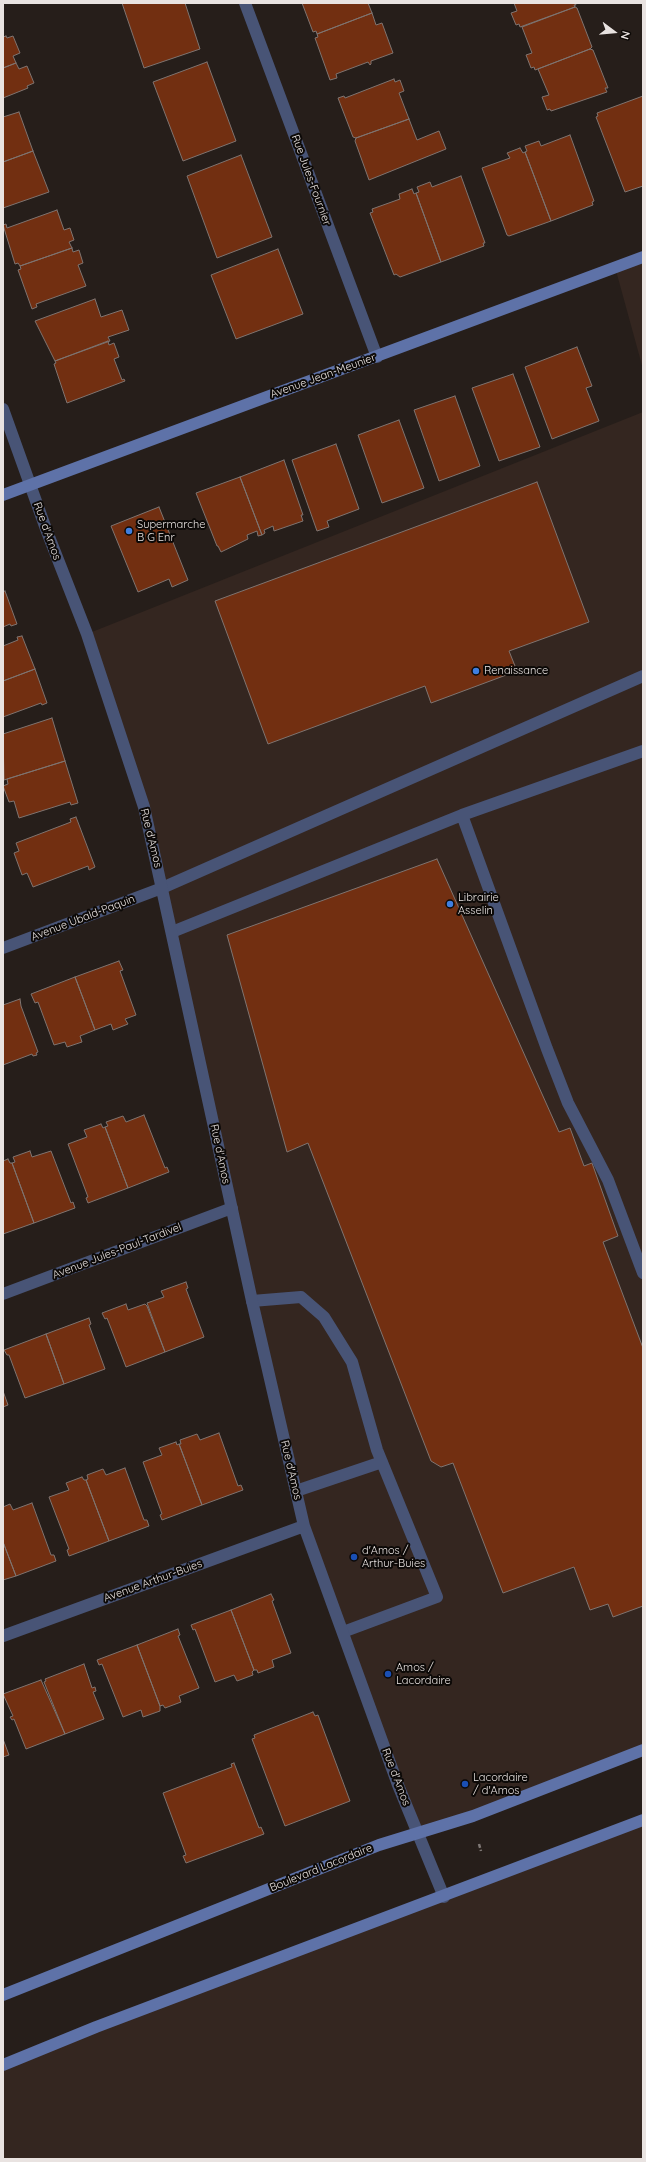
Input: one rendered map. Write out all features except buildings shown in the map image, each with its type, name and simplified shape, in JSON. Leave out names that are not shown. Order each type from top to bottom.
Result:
[{"type":"main road","name":"Avenue Jean-Meunier","points":[[3,495],[376,357],[643,256]]},
{"type":"main road","name":"Boulevard Lacordaire","points":[[3,1995],[379,1845],[473,1816],[643,1750]]},
{"type":"main road","points":[[3,2065],[96,2026],[444,1897],[643,1820]]},
{"type":"street","name":"Rue Jules-Fournier","points":[[245,3],[376,357]]},
{"type":"street","name":"Rue d'Amos","points":[[3,409],[87,634],[144,807],[252,1301],[304,1526],[398,1785],[444,1897]]},
{"type":"street","name":"Avenue Ubald-Paquin","points":[[3,948],[162,888],[643,676]]},
{"type":"street","points":[[172,932],[462,815],[643,751]]},
{"type":"street","points":[[462,815],[568,1103],[608,1180],[643,1274]]},
{"type":"street","name":"Avenue Jules-Paul-Tardivel","points":[[3,1294],[232,1208]]},
{"type":"street","points":[[252,1301],[301,1297],[324,1318],[352,1362],[382,1462],[437,1597],[343,1632]]},
{"type":"street","points":[[296,1491],[382,1462]]},
{"type":"street","name":"Avenue Arthur-Buies","points":[[3,1636],[304,1526]]},
{"type":"path","points":[[479,1844],[481,1851]]},
{"type":"shaded area","points":[[643,257],[643,369],[615,267]]},
{"type":"shaded area","points":[[643,412],[643,1747],[418,1832],[304,1526],[162,888],[87,634]]},
{"type":"shaded area","points":[[643,1818],[643,2159],[3,2159],[3,2062]]},
{"type":"place","name":"Supermarche B G Enr","points":[[129,531]]},
{"type":"place","name":"Renaissance","points":[[476,671]]},
{"type":"place","name":"Librairie Asselin","points":[[450,904]]},
{"type":"place","name":"d'Amos / Arthur-Buies","points":[[354,1557]]},
{"type":"place","name":"Amos / Lacordaire","points":[[388,1674]]},
{"type":"place","name":"Lacordaire / d'Amos","points":[[465,1784]]}]
